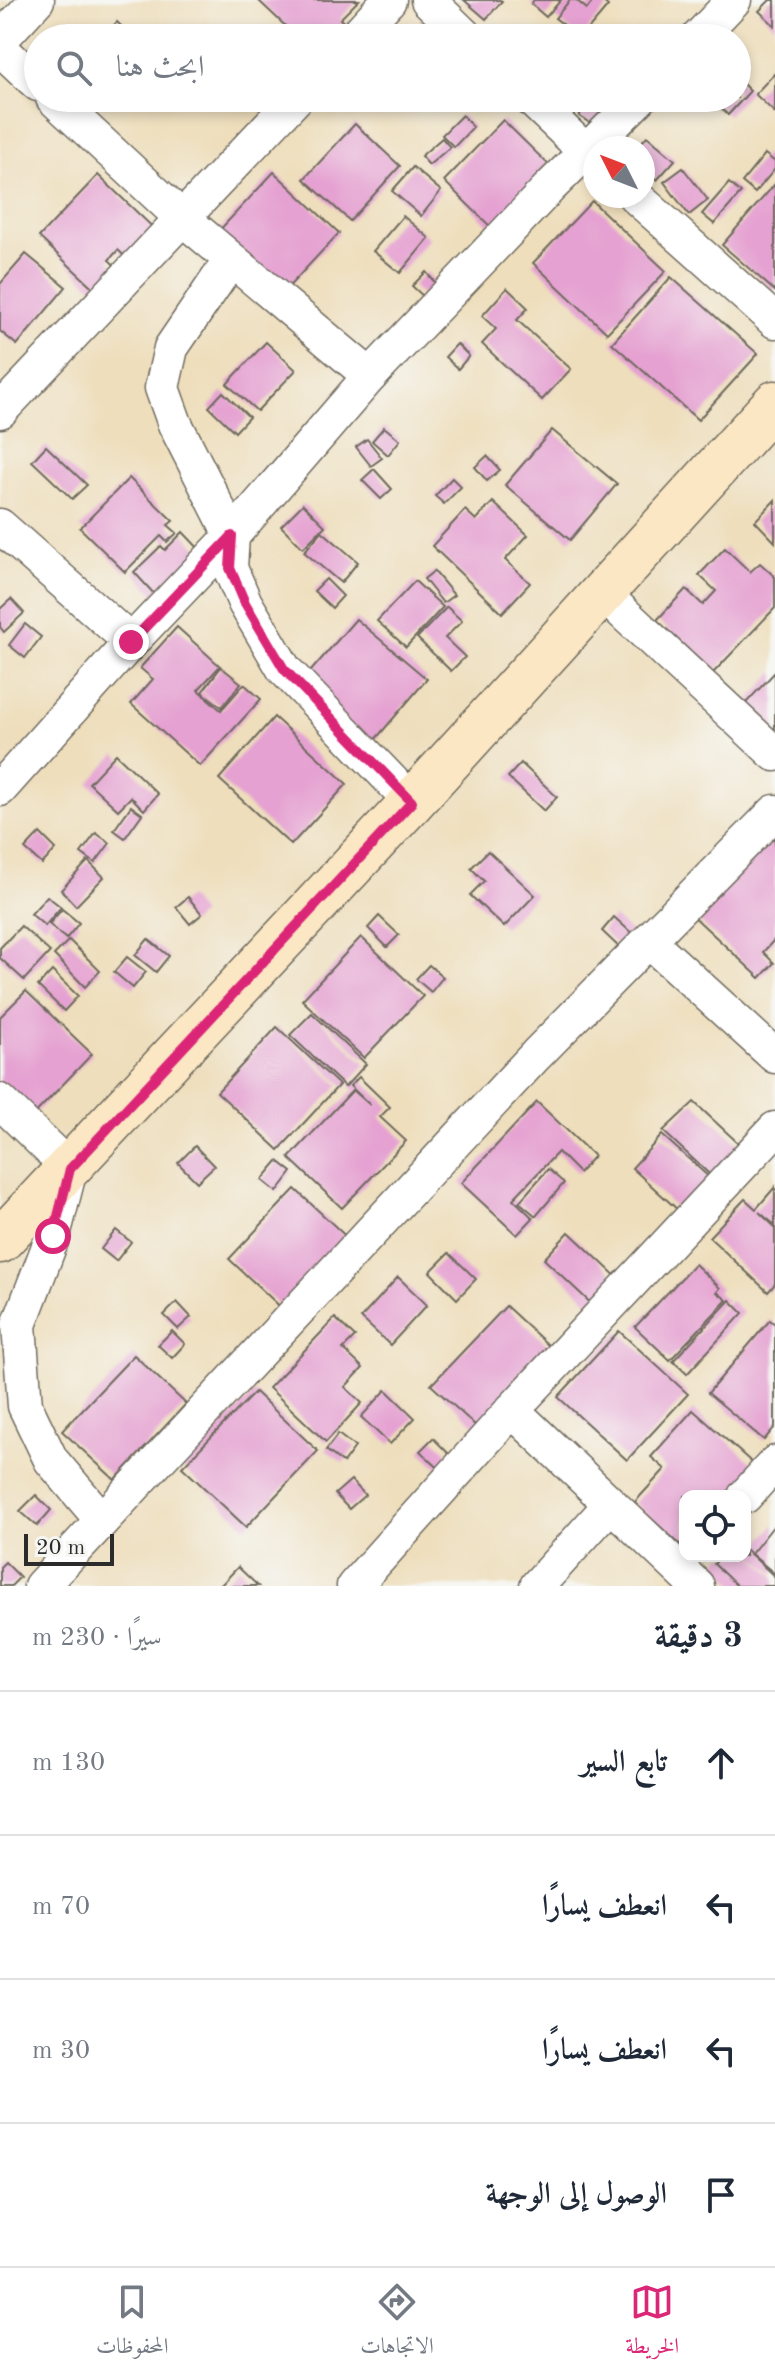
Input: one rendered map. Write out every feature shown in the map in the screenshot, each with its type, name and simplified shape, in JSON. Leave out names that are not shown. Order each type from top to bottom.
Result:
[{"type":"street","points":[[0,40],[37,0]]},
{"type":"street","points":[[367,24],[389,0]]},
{"type":"street","points":[[428,0],[453,24]]},
{"type":"street","points":[[711,24],[734,0]]},
{"type":"street","points":[[0,48],[24,71]]},
{"type":"street","points":[[68,112],[181,217],[370,376]]},
{"type":"street","points":[[0,411],[282,112]]},
{"type":"street","points":[[545,112],[583,148]]},
{"type":"street","points":[[608,136],[628,112]]},
{"type":"street","points":[[0,789],[131,642],[232,536],[370,376],[549,188],[583,162]]},
{"type":"street","points":[[648,208],[775,321]]},
{"type":"street","points":[[231,260],[171,348],[162,388],[175,424],[232,536],[230,568],[245,603],[284,669],[412,802]]},
{"type":"street","points":[[0,1241],[412,802],[775,403]]},
{"type":"street","points":[[0,526],[131,642]]},
{"type":"street","points":[[601,592],[775,754]]},
{"type":"street","points":[[41,1586],[525,1066],[775,812]]},
{"type":"street","points":[[650,942],[775,1056]]},
{"type":"street","points":[[0,1101],[70,1169]]},
{"type":"street","points":[[354,1586],[512,1410],[775,1129]]},
{"type":"street","points":[[70,1169],[53,1236],[19,1325],[25,1406],[51,1460],[102,1520]]},
{"type":"street","points":[[512,1410],[611,1504],[689,1570]]},
{"type":"street","points":[[750,1490],[775,1463]]},
{"type":"street","points":[[537,1586],[611,1504]]},
{"type":"building","points":[[258,0],[359,0],[340,19],[345,24],[283,24]]},
{"type":"building","points":[[464,0],[500,0],[502,1],[486,19]]},
{"type":"building","points":[[534,0],[561,0],[546,17],[531,4]]},
{"type":"building","points":[[570,0],[576,0],[587,9],[594,0],[601,0],[608,6],[593,24],[563,24],[555,18]]},
{"type":"building","points":[[770,0],[775,0],[775,26],[759,11]]},
{"type":"building","points":[[775,73],[775,113],[755,94]]},
{"type":"building","points":[[582,112],[606,112],[596,127],[579,116]]},
{"type":"building","points":[[462,115],[473,127],[454,147],[442,135]]},
{"type":"building","points":[[503,120],[555,171],[506,242],[444,181]]},
{"type":"building","points":[[355,124],[400,166],[350,221],[304,179]]},
{"type":"building","points":[[442,138],[450,147],[429,165],[421,156]]},
{"type":"building","points":[[655,143],[675,160],[657,180],[655,178]]},
{"type":"building","points":[[765,154],[775,162],[775,169],[755,193],[742,182]]},
{"type":"building","points":[[413,167],[441,191],[421,216],[392,191]]},
{"type":"building","points":[[683,168],[708,200],[689,215],[664,182]]},
{"type":"building","points":[[274,172],[339,233],[280,296],[215,235]]},
{"type":"building","points":[[98,175],[164,238],[136,267],[118,250],[109,260],[127,277],[105,299],[39,237]]},
{"type":"building","points":[[729,183],[741,193],[714,224],[702,214]]},
{"type":"building","points":[[775,184],[775,291],[722,245]]},
{"type":"building","points":[[585,208],[599,208],[666,271],[607,333],[533,263]]},
{"type":"building","points":[[403,216],[429,238],[400,273],[373,251]]},
{"type":"building","points":[[26,254],[66,287],[17,345],[0,331],[0,284]]},
{"type":"building","points":[[426,272],[438,286],[425,298],[412,286]]},
{"type":"building","points":[[671,277],[758,354],[698,420],[612,343]]},
{"type":"building","points":[[507,288],[528,308],[517,320],[571,369],[542,400],[482,344],[496,329],[482,316]]},
{"type":"building","points":[[266,342],[296,370],[257,411],[227,384]]},
{"type":"building","points":[[457,344],[469,356],[458,369],[445,357]]},
{"type":"building","points":[[223,392],[249,417],[235,432],[209,407]]},
{"type":"building","points":[[384,427],[400,440],[388,455],[372,441]]},
{"type":"building","points":[[552,430],[617,484],[570,540],[505,485]]},
{"type":"building","points":[[367,439],[382,458],[371,466],[356,447]]},
{"type":"building","points":[[46,446],[87,485],[72,499],[32,461]]},
{"type":"building","points":[[487,456],[500,470],[487,481],[475,467]]},
{"type":"building","points":[[374,469],[392,489],[381,499],[362,480]]},
{"type":"building","points":[[129,478],[173,521],[168,525],[177,533],[167,542],[161,536],[125,572],[80,528]]},
{"type":"building","points":[[452,478],[461,487],[444,504],[435,496]]},
{"type":"building","points":[[775,500],[775,542],[755,521]]},
{"type":"building","points":[[493,502],[528,535],[505,560],[530,583],[502,613],[432,546],[465,510],[476,520]]},
{"type":"building","points":[[303,504],[325,526],[303,548],[281,526]]},
{"type":"building","points":[[322,531],[358,562],[341,583],[304,552]]},
{"type":"building","points":[[183,532],[202,552],[156,596],[134,572],[161,546],[165,550]]},
{"type":"building","points":[[725,548],[750,572],[760,563],[775,577],[775,608],[713,673],[657,620],[686,589],[703,605],[716,591],[699,575]]},
{"type":"building","points":[[434,571],[454,595],[443,603],[424,579]]},
{"type":"building","points":[[326,579],[343,596],[332,608],[314,591]]},
{"type":"building","points":[[415,581],[443,607],[406,647],[377,621]]},
{"type":"building","points":[[11,599],[24,613],[4,632],[0,627],[0,609]]},
{"type":"building","points":[[447,607],[462,621],[445,638],[465,657],[451,671],[417,638]]},
{"type":"building","points":[[356,619],[427,679],[368,748],[297,687]]},
{"type":"building","points":[[25,624],[41,637],[25,658],[9,645]]},
{"type":"building","points":[[177,627],[220,666],[198,690],[221,710],[244,684],[261,699],[200,766],[131,704],[153,679],[140,668]]},
{"type":"building","points":[[221,667],[241,683],[222,707],[202,692]]},
{"type":"building","points":[[775,672],[775,733],[745,704]]},
{"type":"building","points":[[274,717],[347,784],[291,845],[219,779]]},
{"type":"building","points":[[116,754],[158,794],[144,810],[131,797],[118,810],[89,783]]},
{"type":"building","points":[[521,763],[557,797],[544,811],[508,777]]},
{"type":"building","points":[[131,806],[142,814],[125,838],[114,830]]},
{"type":"building","points":[[767,832],[775,840],[775,939],[763,952],[774,963],[760,978],[691,914]]},
{"type":"building","points":[[40,833],[56,849],[42,864],[25,849]]},
{"type":"building","points":[[96,833],[110,843],[95,863],[81,853]]},
{"type":"building","points":[[488,851],[535,895],[504,927],[470,895],[484,881],[471,868]]},
{"type":"building","points":[[88,861],[104,877],[76,906],[61,890]]},
{"type":"building","points":[[47,896],[61,907],[45,926],[31,914]]},
{"type":"building","points":[[188,897],[202,914],[190,924],[176,907]]},
{"type":"building","points":[[62,909],[79,923],[66,939],[49,924]]},
{"type":"building","points":[[379,916],[399,935],[387,947],[368,928]]},
{"type":"building","points":[[614,917],[636,937],[623,951],[602,931]]},
{"type":"building","points":[[21,926],[50,952],[24,980],[0,958],[0,948]]},
{"type":"building","points":[[361,937],[423,996],[364,1058],[302,1000]]},
{"type":"building","points":[[148,939],[169,956],[156,972],[135,955]]},
{"type":"building","points":[[69,940],[100,971],[85,987],[54,955]]},
{"type":"building","points":[[127,957],[146,972],[133,988],[114,972]]},
{"type":"building","points":[[429,965],[443,977],[431,992],[416,979]]},
{"type":"building","points":[[52,971],[78,996],[64,1011],[38,986]]},
{"type":"building","points":[[26,991],[92,1054],[27,1122],[0,1096],[0,1017]]},
{"type":"building","points":[[312,1013],[366,1064],[345,1087],[290,1035]]},
{"type":"building","points":[[277,1027],[339,1085],[279,1150],[217,1092]]},
{"type":"building","points":[[359,1077],[390,1107],[380,1117],[406,1141],[342,1208],[289,1158],[353,1090],[370,1105],[350,1086]]},
{"type":"building","points":[[537,1102],[594,1156],[579,1173],[558,1152],[513,1199],[533,1218],[517,1235],[461,1183]]},
{"type":"building","points":[[694,1102],[750,1154],[721,1185],[663,1131]]},
{"type":"building","points":[[662,1135],[720,1187],[689,1220],[632,1168]]},
{"type":"building","points":[[195,1146],[214,1166],[197,1182],[178,1163]]},
{"type":"building","points":[[278,1161],[292,1172],[277,1192],[262,1180]]},
{"type":"building","points":[[548,1169],[564,1183],[536,1216],[519,1202]]},
{"type":"building","points":[[775,1187],[775,1225],[759,1212],[775,1227],[775,1284],[768,1292],[709,1237],[745,1199],[756,1209]]},
{"type":"building","points":[[295,1189],[352,1242],[287,1313],[229,1259]]},
{"type":"building","points":[[116,1230],[131,1242],[116,1261],[101,1249]]},
{"type":"building","points":[[569,1232],[622,1282],[597,1309],[544,1259]]},
{"type":"building","points":[[449,1253],[476,1279],[457,1299],[430,1272]]},
{"type":"building","points":[[695,1264],[720,1288],[717,1292],[727,1300],[670,1360],[635,1327]]},
{"type":"building","points":[[398,1277],[427,1305],[390,1345],[361,1318]]},
{"type":"building","points":[[730,1300],[743,1313],[687,1374],[673,1361]]},
{"type":"building","points":[[177,1302],[191,1317],[178,1329],[164,1315]]},
{"type":"building","points":[[506,1306],[561,1357],[487,1436],[431,1385]]},
{"type":"building","points":[[335,1318],[355,1337],[343,1349],[363,1368],[345,1387],[362,1403],[326,1442],[269,1388]]},
{"type":"building","points":[[770,1320],[775,1324],[775,1427],[764,1440],[708,1393]]},
{"type":"building","points":[[172,1331],[185,1344],[172,1358],[158,1345]]},
{"type":"building","points":[[619,1331],[688,1394],[627,1460],[558,1397]]},
{"type":"building","points":[[134,1355],[186,1404],[115,1480],[62,1431]]},
{"type":"building","points":[[386,1390],[415,1418],[390,1444],[361,1417]]},
{"type":"building","points":[[255,1392],[318,1451],[246,1527],[182,1467]]},
{"type":"building","points":[[693,1410],[767,1476],[751,1491],[679,1490],[679,1544],[634,1503],[665,1469],[651,1457]]},
{"type":"building","points":[[338,1434],[355,1447],[343,1463],[326,1450]]},
{"type":"building","points":[[433,1438],[457,1462],[445,1474],[420,1451]]},
{"type":"building","points":[[351,1480],[365,1495],[349,1509],[335,1494]]},
{"type":"building","points":[[36,1495],[51,1510],[37,1526],[20,1511]]},
{"type":"building","points":[[775,1524],[775,1574],[751,1554]]},
{"type":"building","points":[[751,1555],[775,1577],[775,1586],[737,1586],[714,1564],[751,1562]]},
{"type":"building","points":[[5,1562],[20,1577],[11,1586],[0,1586],[0,1567]]},
{"type":"building","points":[[238,1567],[258,1586],[220,1586]]},
{"type":"route","points":[[53,1236],[70,1169],[412,802],[284,669],[245,603],[230,568],[232,536],[131,642]]}]
